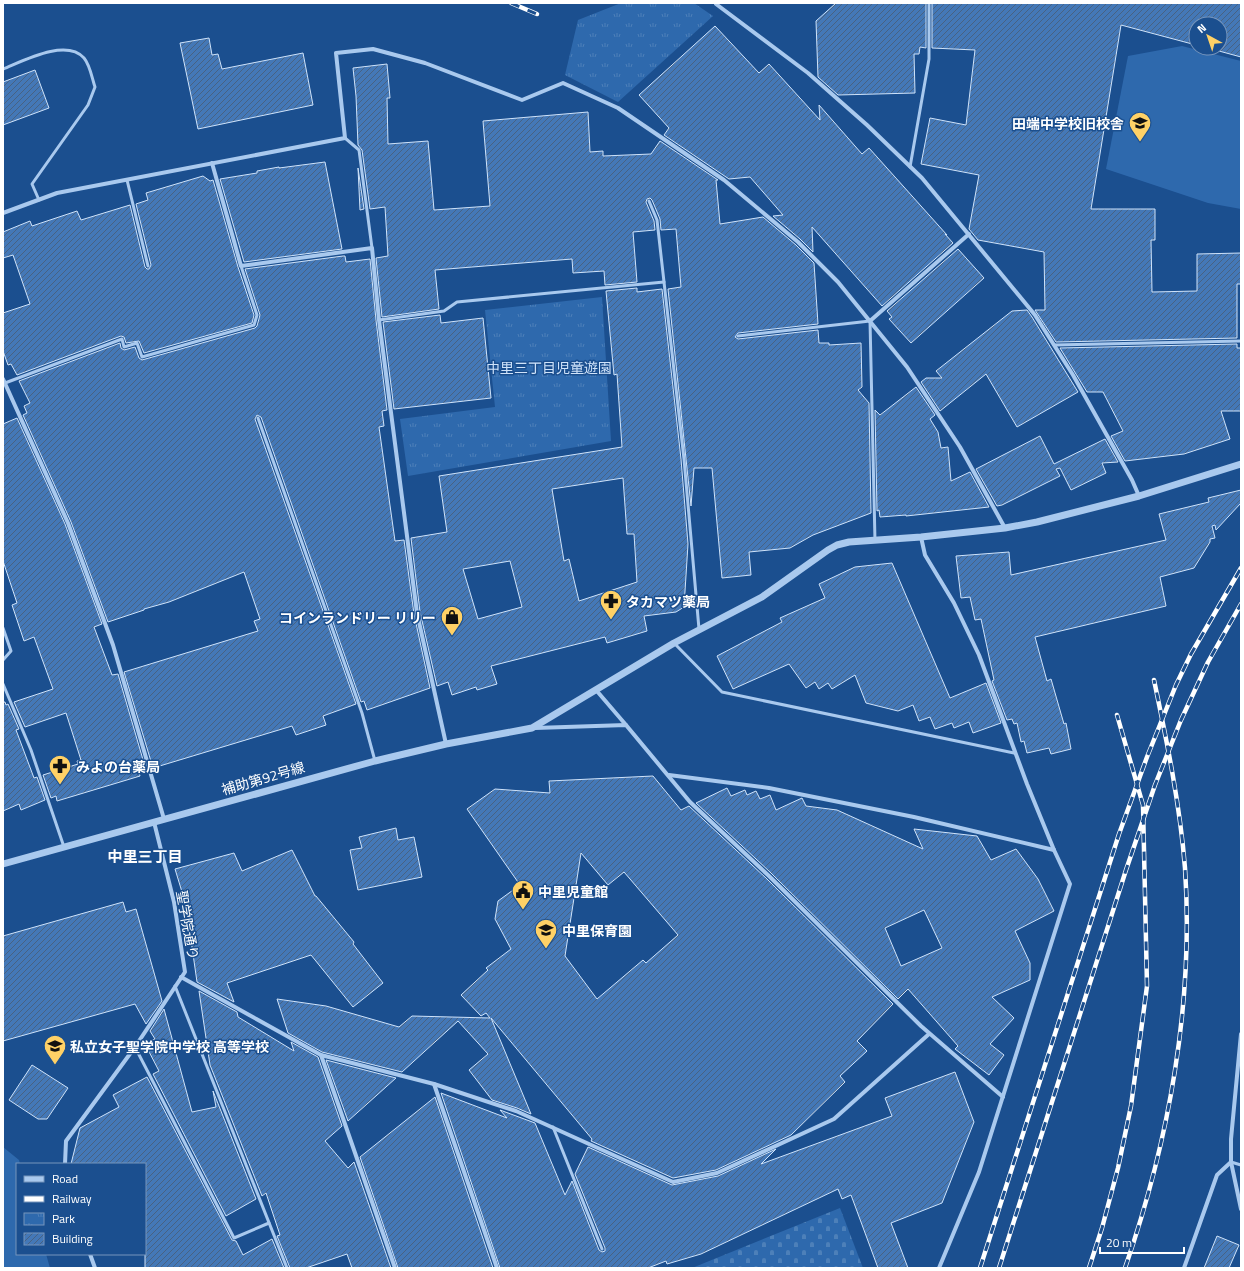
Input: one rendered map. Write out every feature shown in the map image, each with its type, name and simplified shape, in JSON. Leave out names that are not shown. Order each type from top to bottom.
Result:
[{"type":"street","points":[[716,4],[808,72],[867,125],[922,178],[970,234],[1035,315],[1096,415],[1132,480],[1139,496]]},
{"type":"street","points":[[3,213],[57,193],[345,138],[336,53],[373,49],[425,63],[522,100],[563,83],[618,108],[730,185],[798,242],[838,282],[907,368],[960,447],[1005,528]]},
{"type":"street","points":[[212,163],[241,266],[372,248],[379,320],[417,613],[446,744]]},
{"type":"street","points":[[870,321],[970,234]]},
{"type":"street","points":[[4,381],[68,523],[110,638],[164,819]]},
{"type":"street","points":[[532,728],[674,643],[762,597],[837,545],[849,542],[921,537],[1005,528],[1037,522],[1139,496],[1241,464]]},
{"type":"street","points":[[921,537],[925,555],[954,603],[979,655],[1014,753],[1054,850],[1070,884],[979,1172],[939,1268]]},
{"type":"street","points":[[596,690],[669,775],[690,802],[769,876],[930,1034],[1003,1097]]},
{"type":"street","points":[[532,728],[626,725]]},
{"type":"street","name":"補助第92号線","points":[[3,864],[375,761],[446,744],[532,728]]},
{"type":"street","points":[[669,775],[777,790],[914,817],[1054,850]]},
{"type":"street","name":"聖学院通り","points":[[65,1163],[66,1141],[135,1047],[185,972],[174,902],[154,822]]},
{"type":"street","points":[[181,978],[322,1055],[434,1084],[516,1111],[673,1182],[717,1173],[834,1119],[930,1034]]},
{"type":"street","points":[[1241,1037],[1231,1139],[1231,1162],[1241,1209]]},
{"type":"street","points":[[322,1055],[395,1268]]},
{"type":"street","points":[[434,1084],[498,1268]]},
{"type":"street","points":[[1184,1268],[1217,1175],[1231,1162]]},
{"type":"street","points":[[90,1255],[95,1268]]},
{"type":"lane","points":[[910,166],[929,59],[929,3]]},
{"type":"lane","points":[[3,69],[42,54],[66,49],[77,52],[85,59],[95,87],[88,105],[32,184],[38,200]]},
{"type":"lane","points":[[345,138],[359,150],[372,248]]},
{"type":"lane","points":[[127,180],[148,266]]},
{"type":"lane","points":[[649,201],[657,220],[684,460],[699,629]]},
{"type":"lane","points":[[4,381],[122,339],[124,347],[137,343],[142,357],[254,325],[257,316],[241,266]]},
{"type":"lane","points":[[379,320],[444,311],[456,302],[664,282]]},
{"type":"lane","points":[[738,336],[870,321],[875,541]]},
{"type":"lane","points":[[1054,345],[1241,341]]},
{"type":"lane","points":[[258,418],[362,713],[375,761]]},
{"type":"lane","points":[[3,628],[11,651],[3,660]]},
{"type":"lane","points":[[674,643],[722,692],[1014,753]]},
{"type":"lane","points":[[3,684],[31,750],[64,847]]},
{"type":"lane","points":[[175,986],[287,1268]]},
{"type":"lane","points":[[135,1047],[234,1238],[269,1223]]},
{"type":"lane","points":[[553,1127],[602,1249]]},
{"type":"lane","points":[[1231,1162],[1241,1165]]},
{"type":"green space","points":[[621,3],[694,3],[713,16],[618,102],[565,75],[578,20]]},
{"type":"green space","points":[[1182,46],[1188,48],[1188,56],[1221,56],[1241,61],[1241,209],[1208,203],[1106,169],[1128,56]]},
{"type":"green space","name":"中里三丁目児童遊園","points":[[602,297],[611,441],[408,476],[400,419],[495,407],[485,310]]},
{"type":"green space","points":[[3,1147],[19,1160],[20,1163],[16,1163],[16,1255],[46,1255],[50,1268],[3,1268]]},
{"type":"green space","points":[[840,1208],[863,1268],[692,1268]]},
{"type":"building","points":[[836,3],[926,3],[926,48],[920,47],[919,54],[914,54],[915,93],[838,95],[818,77],[816,21]]},
{"type":"building","points":[[932,3],[1241,3],[1241,57],[1228,53],[1228,16],[1188,16],[1188,43],[1121,25],[1091,209],[1155,209],[1155,240],[1151,240],[1152,292],[1197,291],[1197,254],[1241,253],[1241,284],[1237,284],[1237,338],[1056,342],[1035,310],[1045,310],[1044,252],[978,240],[969,229],[979,175],[921,164],[930,118],[966,125],[975,50],[932,48]]},
{"type":"building","points":[[715,26],[759,73],[769,64],[820,120],[819,105],[862,154],[869,148],[953,243],[882,306],[812,227],[813,252],[773,216],[783,215],[750,177],[729,179],[664,135],[669,128],[639,95]]},
{"type":"building","points":[[209,38],[212,55],[218,54],[222,69],[303,53],[313,105],[198,129],[180,43]]},
{"type":"building","points":[[387,64],[390,98],[387,98],[388,144],[428,141],[434,210],[490,206],[483,121],[588,112],[590,152],[603,151],[603,156],[651,154],[660,141],[718,180],[716,180],[720,224],[763,217],[796,245],[814,263],[818,324],[738,333],[735,337],[738,339],[818,330],[819,343],[829,343],[829,345],[861,343],[862,387],[858,390],[869,403],[871,513],[813,535],[790,548],[749,552],[751,575],[722,578],[712,468],[694,468],[691,506],[668,289],[681,287],[676,229],[661,230],[660,219],[650,198],[647,199],[646,202],[654,221],[655,230],[633,232],[637,282],[605,285],[604,271],[573,273],[572,259],[435,270],[439,309],[382,317],[376,258],[388,256],[385,207],[370,209],[362,150],[358,145],[353,68]]},
{"type":"building","points":[[35,70],[49,108],[3,125],[3,82]]},
{"type":"building","points":[[325,162],[342,249],[244,262],[220,179],[257,173],[257,171],[279,167]]},
{"type":"building","points":[[358,168],[364,209],[360,210]]},
{"type":"building","points":[[203,176],[210,181],[213,180],[238,267],[254,315],[252,323],[144,353],[139,341],[126,343],[124,337],[121,336],[17,375],[11,364],[8,365],[3,351],[3,313],[30,304],[13,255],[3,258],[3,232],[30,221],[32,226],[77,211],[81,220],[130,205],[145,267],[149,269],[151,265],[136,204],[148,200],[146,193]]},
{"type":"building","points":[[958,249],[984,278],[911,343],[889,319],[892,317],[887,311]]},
{"type":"building","points":[[345,256],[346,262],[370,259],[387,410],[382,411],[384,426],[379,427],[395,541],[404,540],[414,614],[430,688],[367,710],[364,701],[361,702],[261,417],[257,415],[255,419],[356,704],[323,716],[326,725],[296,735],[292,726],[153,768],[124,672],[258,631],[254,621],[260,619],[244,572],[169,602],[108,622],[71,522],[23,415],[27,413],[24,406],[30,403],[19,381],[120,343],[121,348],[124,350],[135,347],[139,358],[142,360],[255,328],[260,315],[245,269]]},
{"type":"building","points":[[637,288],[637,292],[662,289],[681,459],[688,544],[684,607],[676,612],[644,616],[647,631],[607,643],[605,637],[491,666],[497,684],[477,690],[476,687],[452,695],[448,682],[437,686],[420,612],[411,538],[447,532],[439,476],[622,447],[617,374],[614,375],[606,291]],"holes":[[[623,478],[627,534],[634,534],[637,582],[579,601],[569,559],[564,561],[552,489]],[[510,561],[522,607],[478,619],[463,569]]]},
{"type":"building","points":[[1027,310],[1078,392],[1017,427],[986,374],[940,411],[921,382],[926,378],[942,378],[936,371],[1012,311]]},
{"type":"building","points":[[440,315],[441,323],[483,318],[491,398],[394,409],[383,322]]},
{"type":"building","points":[[1237,344],[1237,348],[1241,348],[1241,411],[1221,411],[1230,439],[1184,454],[1125,461],[1111,436],[1123,431],[1103,392],[1087,392],[1060,348]]},
{"type":"building","points":[[916,387],[935,415],[930,419],[938,432],[941,448],[948,447],[951,481],[970,472],[989,507],[906,516],[880,517],[879,510],[877,511],[875,410],[880,415]]},
{"type":"building","points":[[17,418],[65,524],[102,624],[94,627],[112,675],[118,674],[146,770],[139,772],[140,776],[57,801],[56,796],[51,798],[43,775],[78,764],[77,761],[81,760],[66,713],[25,727],[14,702],[53,689],[34,637],[24,641],[12,605],[17,603],[3,561],[3,424]]},
{"type":"building","points":[[1040,436],[1054,464],[1105,439],[1118,462],[1102,463],[1106,473],[1071,490],[1060,468],[1056,469],[1060,476],[1002,505],[997,506],[976,469]]},
{"type":"building","points":[[1241,490],[1241,503],[1216,530],[1215,525],[1212,526],[1215,538],[1210,539],[1210,542],[1194,568],[1160,577],[1166,606],[1035,637],[1047,681],[1051,679],[1064,724],[1066,723],[1071,749],[1051,754],[1049,748],[1027,753],[1024,741],[1021,742],[1017,723],[1014,724],[1012,719],[1007,720],[992,681],[994,680],[981,619],[975,620],[970,597],[961,598],[956,556],[1009,552],[1011,575],[1166,540],[1159,514],[1209,502],[1208,498]]},
{"type":"building","points":[[892,563],[950,698],[986,683],[1001,723],[973,733],[969,722],[954,728],[952,723],[935,729],[930,717],[919,721],[913,705],[898,711],[866,703],[855,675],[832,689],[828,683],[819,689],[815,682],[806,688],[789,664],[733,689],[717,656],[782,622],[780,618],[825,598],[819,584],[855,567]]},
{"type":"building","points":[[3,702],[5,702],[6,705],[8,704],[19,729],[16,730],[34,778],[37,777],[45,800],[21,810],[19,804],[3,811]]},
{"type":"building","points":[[653,776],[681,810],[689,806],[767,879],[893,1004],[857,1041],[867,1051],[840,1076],[845,1082],[791,1135],[716,1170],[673,1178],[591,1141],[592,1139],[491,1018],[531,1114],[492,1100],[469,1070],[488,1054],[458,1021],[402,1072],[322,1052],[288,1033],[277,999],[326,1006],[399,1027],[412,1016],[490,1018],[486,1013],[481,1016],[461,995],[488,970],[486,968],[511,949],[495,919],[498,901],[520,885],[467,809],[495,789],[550,793],[549,781]],"holes":[[[581,853],[608,885],[624,872],[678,935],[646,963],[643,960],[597,999],[565,956]]]},
{"type":"building","points":[[727,788],[731,796],[745,790],[747,795],[756,791],[760,799],[770,795],[776,810],[802,798],[806,806],[837,810],[923,849],[914,829],[977,836],[991,860],[1016,849],[1038,879],[1054,911],[1015,931],[1030,963],[1030,980],[992,997],[1014,1018],[990,1044],[1004,1055],[989,1075],[955,1049],[958,1046],[908,989],[898,999],[771,873],[696,803]],"holes":[[[924,910],[942,948],[901,966],[885,928]]]},
{"type":"building","points":[[396,828],[398,840],[414,837],[422,877],[358,890],[350,850],[362,848],[359,837]]},
{"type":"building","points":[[292,850],[315,896],[354,942],[353,944],[383,983],[353,1007],[311,955],[227,983],[234,1002],[197,982],[186,905],[175,869],[234,853],[242,871]]},
{"type":"building","points":[[123,902],[126,912],[136,909],[162,1001],[146,1024],[135,1004],[3,1041],[3,936]]},
{"type":"building","points":[[199,991],[237,1012],[238,1017],[294,1051],[291,1042],[318,1057],[342,1126],[325,1141],[348,1168],[354,1162],[391,1268],[352,1268],[347,1254],[306,1268],[290,1268],[277,1236],[280,1235],[266,1193],[262,1196],[210,1065]]},
{"type":"building","points":[[164,1009],[192,1112],[216,1107],[213,1091],[256,1199],[226,1216],[153,1074],[159,1071],[145,1044],[155,1039],[150,1031]]},
{"type":"building","points":[[326,1060],[396,1078],[348,1121]]},
{"type":"building","points":[[32,1065],[68,1088],[47,1119],[38,1119],[9,1100]]},
{"type":"building","points":[[955,1072],[974,1122],[942,1203],[891,1223],[908,1268],[878,1268],[851,1195],[842,1199],[838,1189],[701,1254],[667,1264],[666,1261],[648,1268],[500,1268],[441,1093],[507,1118],[500,1110],[535,1123],[565,1195],[572,1181],[599,1250],[602,1252],[605,1251],[605,1248],[575,1174],[588,1147],[672,1185],[718,1176],[776,1149],[761,1164],[892,1116],[885,1098]]},
{"type":"building","points":[[147,1077],[232,1240],[236,1241],[243,1255],[272,1239],[284,1268],[145,1268],[146,1163],[71,1163],[80,1128],[119,1107],[113,1095]]},
{"type":"building","points":[[435,1097],[493,1268],[398,1268],[360,1157]]},
{"type":"building","points":[[1217,1236],[1239,1245],[1229,1268],[1204,1268]]},
{"type":"railway","points":[[511,3],[537,14]]},
{"type":"railway","points":[[980,1268],[1119,834],[1147,757],[1176,685],[1191,654],[1241,568]]},
{"type":"railway","points":[[999,1268],[1126,870],[1155,785],[1181,720],[1208,662],[1241,604]]},
{"type":"railway","points":[[1125,1268],[1141,1220],[1166,1121],[1182,1020],[1186,970],[1187,919],[1183,844],[1164,727],[1154,680]]},
{"type":"railway","points":[[1089,1268],[1102,1228],[1118,1168],[1131,1106],[1147,986],[1143,805],[1117,715]]},
{"type":"place","name":"田端中学校旧校舎","points":[[1140,142]]},
{"type":"place","name":"タカマツ薬局","points":[[611,620]]},
{"type":"place","name":"コインランドリー リリー","points":[[452,636]]},
{"type":"place","name":"みよの台薬局","points":[[60,786]]},
{"type":"place","name":"中里児童館","points":[[523,910]]},
{"type":"place","name":"中里保育園","points":[[546,950]]},
{"type":"place","name":"私立女子聖学院中学校 高等学校","points":[[55,1066]]},
{"type":"district","name":"中里三丁目","points":[[145,856]]}]
